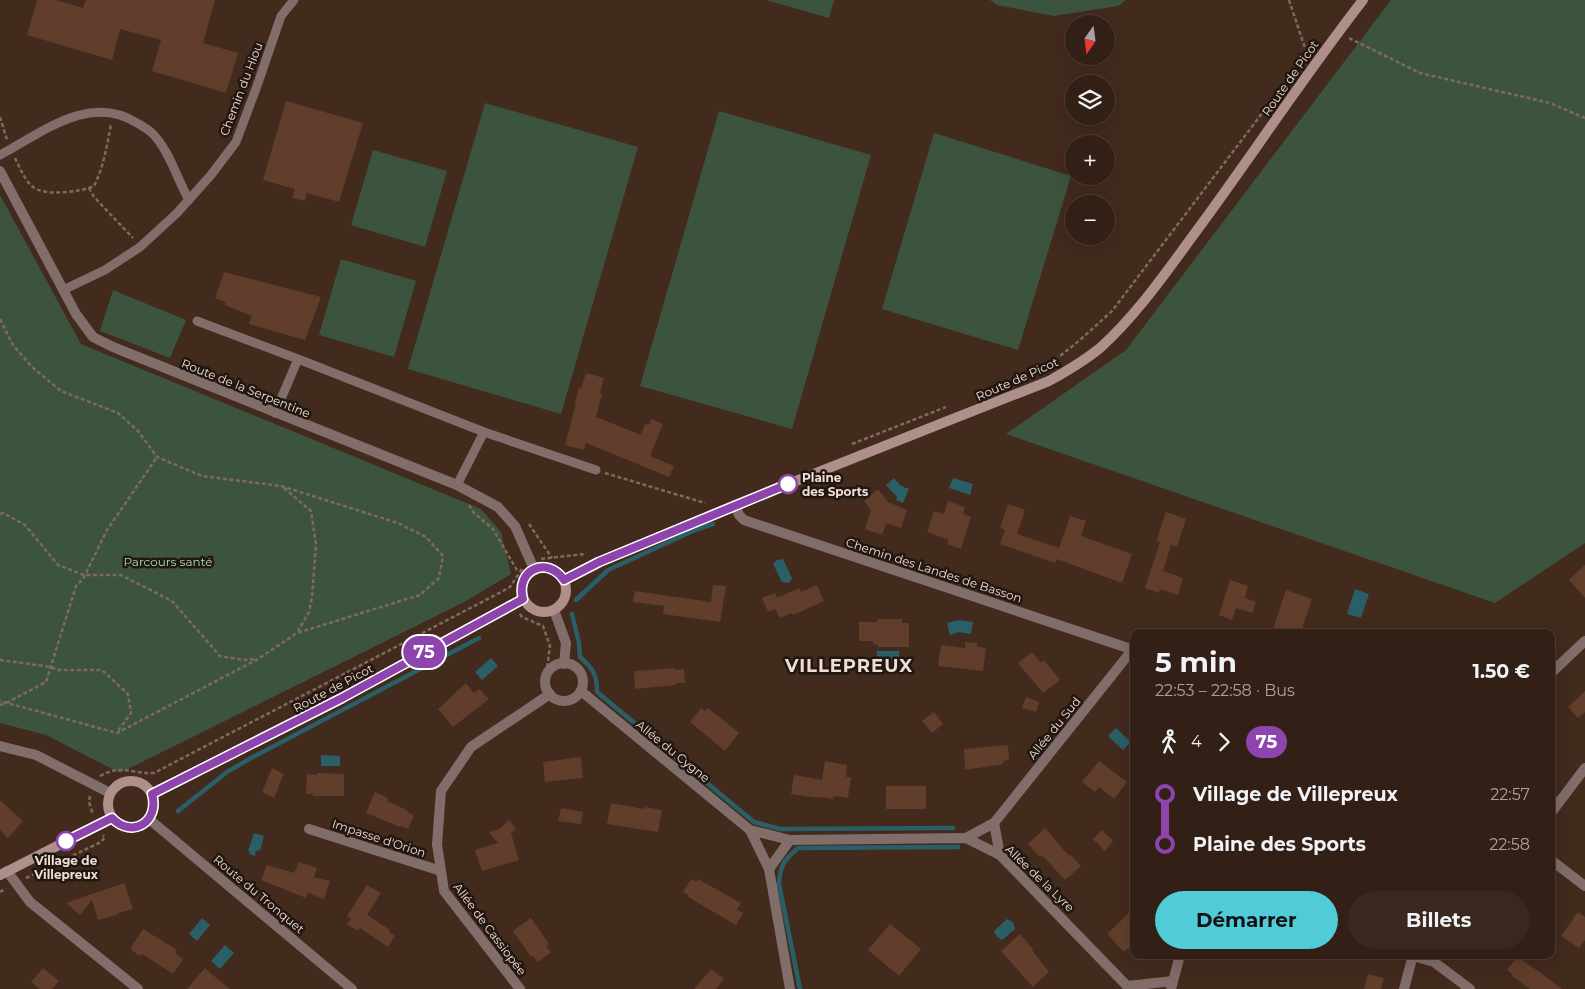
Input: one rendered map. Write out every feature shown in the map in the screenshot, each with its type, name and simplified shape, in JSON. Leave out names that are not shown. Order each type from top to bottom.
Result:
[{"type":"main road","name":"Route de Picot","points":[[564,580],[599,562],[735,505],[1049,381],[1100,348],[1136,309],[1167,270],[1250,158],[1362,0]]},
{"type":"main road","points":[[548,567],[560,574],[564,580],[566,586],[564,600],[554,610],[540,612],[518,601],[524,579],[534,569],[548,567]]},
{"type":"main road","name":"Route de Picot","points":[[152,794],[342,698],[518,601]]},
{"type":"main road","points":[[128,781],[142,784],[152,794],[154,807],[149,819],[138,827],[130,828],[117,823],[112,818],[107,806],[110,793],[120,783],[128,781]]},
{"type":"main road","points":[[3,873],[112,818]]},
{"type":"street","name":"Route de la Serpentine","points":[[0,171],[76,314],[92,337],[457,486],[498,507],[514,526],[534,569]]},
{"type":"street","name":"Chemin des Landes de Basson","points":[[735,505],[739,515],[744,520],[1130,648]]},
{"type":"street","points":[[554,610],[566,643],[564,664]]},
{"type":"street","points":[[1555,669],[1585,641]]},
{"type":"street","name":"Allée du Sud","points":[[966,838],[994,822],[1130,653]]},
{"type":"street","points":[[564,664],[570,665],[578,671],[583,681],[577,696],[566,701],[560,701],[550,694],[545,682],[546,676],[553,667],[564,664]]},
{"type":"street","name":"Allée du Cygne","points":[[580,692],[750,830]]},
{"type":"street","name":"Allée de Cassiopée","points":[[520,989],[444,891],[437,844],[441,791],[471,747],[550,694]]},
{"type":"street","points":[[0,746],[36,755],[94,783],[110,793]]},
{"type":"street","points":[[1555,808],[1585,768]]},
{"type":"street","name":"Route du Tronquet","points":[[149,819],[352,989]]},
{"type":"street","points":[[994,822],[1000,855]]},
{"type":"street","name":"Impasse d'Orion","points":[[309,829],[441,871]]},
{"type":"street","points":[[750,830],[769,869],[790,989]]},
{"type":"street","name":"Allée de la Lyre","points":[[750,830],[790,840],[966,838],[1000,855],[1129,987],[1172,985]]},
{"type":"street","points":[[769,869],[790,840]]},
{"type":"street","points":[[1555,863],[1585,886]]},
{"type":"street","points":[[3,873],[30,902],[138,989]]},
{"type":"street","points":[[1172,985],[1179,959]]},
{"type":"street","points":[[1404,989],[1412,959]]},
{"type":"street","points":[[1424,959],[1434,962],[1470,989]]},
{"type":"lane","name":"Chemin du Hiou","points":[[64,290],[105,270],[140,247],[189,200],[236,142],[281,16],[294,0]]},
{"type":"lane","points":[[0,154],[67,117],[87,112],[114,113],[131,120],[152,133],[166,152],[189,200]]},
{"type":"lane","points":[[196,321],[484,432],[596,470]]},
{"type":"lane","points":[[275,413],[298,359]]},
{"type":"lane","points":[[457,486],[484,432]]},
{"type":"path","points":[[1289,0],[1307,54],[1311,48]]},
{"type":"path","points":[[1338,32],[1420,73],[1550,104],[1585,118]]},
{"type":"path","points":[[1044,368],[1080,340],[1112,311],[1283,85]]},
{"type":"path","points":[[0,116],[10,149],[25,179],[33,188],[43,192],[62,192],[94,186],[102,167],[114,113]]},
{"type":"path","points":[[89,188],[94,198],[140,247]]},
{"type":"path","points":[[0,319],[13,345],[32,367],[61,391],[118,412],[138,431],[157,456],[202,476],[281,486],[398,523],[426,537],[442,556],[439,578],[420,595],[297,633],[258,659],[117,732],[8,702]]},
{"type":"path","points":[[846,446],[954,404]]},
{"type":"path","points":[[0,703],[8,702],[46,682],[76,586],[84,575],[107,530],[157,456]]},
{"type":"path","points":[[596,470],[705,503]]},
{"type":"path","points":[[281,486],[311,511],[316,544],[309,612],[297,633]]},
{"type":"path","points":[[94,783],[99,776],[121,769],[143,774],[154,773],[510,587],[518,572],[493,529],[474,513],[469,507],[467,499],[457,486]]},
{"type":"path","points":[[696,507],[713,500]]},
{"type":"path","points":[[0,514],[3,513],[25,525],[58,565],[84,575],[121,575],[172,601],[220,656],[244,660],[258,659]]},
{"type":"path","points":[[552,558],[593,551]]},
{"type":"path","points":[[503,591],[518,601],[522,617],[544,626],[550,646],[546,676]]},
{"type":"path","points":[[0,660],[51,667],[57,670],[102,670],[128,694],[131,713],[117,732]]},
{"type":"green space","points":[[766,0],[834,0],[829,18]]},
{"type":"green space","points":[[990,0],[1126,0],[1118,6],[1054,16],[997,5]]},
{"type":"green space","points":[[1391,0],[1585,0],[1585,543],[1495,603],[1006,434],[1126,350]]},
{"type":"green space","points":[[485,103],[638,147],[561,414],[408,369]]},
{"type":"green space","points":[[719,111],[871,155],[792,429],[640,386]]},
{"type":"green space","points":[[934,133],[1065,174],[1065,185],[1068,185],[1018,350],[882,309]]},
{"type":"green space","points":[[373,150],[447,171],[425,247],[351,225]]},
{"type":"green space","name":"Parcours santé","points":[[0,195],[81,344],[481,509],[501,532],[511,574],[466,601],[120,773],[46,735],[0,723]]},
{"type":"green space","points":[[341,259],[416,281],[394,357],[319,335]]},
{"type":"green space","points":[[113,290],[186,320],[170,358],[100,331]]},
{"type":"water","points":[[894,478],[901,486],[909,489],[903,503],[896,500],[897,497],[886,485]]},
{"type":"water","points":[[953,478],[973,484],[970,495],[949,488]]},
{"type":"water","points":[[783,559],[792,578],[787,583],[782,582],[773,564],[777,560]]},
{"type":"water","points":[[1355,589],[1369,594],[1361,618],[1347,614]]},
{"type":"water","points":[[958,620],[973,622],[971,634],[959,632],[950,635],[947,623]]},
{"type":"water","points":[[877,651],[899,651],[899,662],[877,662]]},
{"type":"water","points":[[491,658],[498,666],[482,680],[475,672]]},
{"type":"water","points":[[1116,728],[1130,743],[1123,750],[1108,736]]},
{"type":"water","points":[[321,755],[340,756],[340,766],[321,766]]},
{"type":"water","points":[[254,833],[264,836],[260,850],[256,851],[255,856],[249,854],[250,851],[248,851]]},
{"type":"water","points":[[202,918],[210,925],[197,941],[189,934]]},
{"type":"water","points":[[1007,919],[1013,922],[1015,929],[1002,940],[997,937],[994,931]]},
{"type":"water","points":[[225,945],[234,953],[220,969],[211,961]]},
{"type":"building","points":[[37,0],[56,0],[83,8],[86,0],[215,0],[203,43],[238,53],[226,93],[152,71],[161,40],[120,29],[112,60],[27,35]]},
{"type":"building","points":[[286,101],[363,123],[339,202],[307,193],[305,201],[292,198],[295,189],[263,180]]},
{"type":"building","points":[[224,272],[321,297],[305,340],[249,324],[252,316],[225,305],[226,302],[215,298]]},
{"type":"building","points":[[586,373],[604,378],[596,417],[641,435],[645,424],[649,425],[651,419],[663,424],[650,456],[674,466],[669,477],[586,443],[584,450],[565,445],[579,388],[581,389]]},
{"type":"building","points":[[878,489],[888,502],[907,510],[901,528],[886,523],[882,535],[865,529],[871,510],[864,501]]},
{"type":"building","points":[[948,501],[965,507],[963,514],[971,517],[961,549],[947,544],[949,540],[927,532],[934,511],[944,514]]},
{"type":"building","points":[[1008,504],[1025,510],[1017,534],[1059,548],[1070,516],[1086,521],[1081,536],[1132,554],[1122,583],[1057,559],[1055,563],[1000,544],[1005,530],[1000,528]]},
{"type":"building","points":[[1166,512],[1186,519],[1177,547],[1171,545],[1163,571],[1183,578],[1178,595],[1160,589],[1159,593],[1145,588],[1160,542],[1156,541]]},
{"type":"building","points":[[1585,565],[1585,598],[1569,580]]},
{"type":"building","points":[[1230,580],[1248,586],[1245,598],[1256,602],[1252,613],[1236,608],[1232,620],[1219,615]]},
{"type":"building","points":[[713,585],[726,586],[720,622],[663,614],[664,606],[633,602],[635,591],[711,602]]},
{"type":"building","points":[[817,585],[824,601],[793,615],[792,613],[780,618],[775,609],[768,612],[762,598],[775,593],[777,598],[799,588],[801,592]]},
{"type":"building","points":[[1286,590],[1312,599],[1302,629],[1273,629]]},
{"type":"building","points":[[877,619],[902,619],[902,623],[909,623],[909,647],[878,647],[878,645],[873,644],[873,641],[859,641],[859,622],[877,622]]},
{"type":"building","points":[[965,642],[977,643],[977,647],[986,648],[983,671],[938,666],[941,645],[965,648]]},
{"type":"building","points":[[1032,652],[1041,663],[1044,660],[1060,680],[1043,693],[1018,663]]},
{"type":"building","points":[[675,668],[675,670],[684,669],[685,683],[635,689],[634,671]]},
{"type":"building","points":[[466,683],[474,693],[479,689],[489,699],[453,727],[438,709]]},
{"type":"building","points":[[1585,691],[1585,712],[1578,718],[1568,707]]},
{"type":"building","points":[[1026,697],[1039,702],[1036,712],[1022,708]]},
{"type":"building","points":[[701,708],[705,711],[708,708],[739,733],[725,751],[690,722]]},
{"type":"building","points":[[934,712],[943,724],[932,733],[922,721]]},
{"type":"building","points":[[1008,745],[1009,760],[1003,761],[1003,764],[965,770],[964,749]]},
{"type":"building","points":[[581,757],[583,778],[545,782],[543,762]]},
{"type":"building","points":[[825,761],[847,765],[846,777],[851,777],[848,798],[834,796],[833,799],[791,794],[794,775],[822,780]]},
{"type":"building","points":[[1099,761],[1127,782],[1114,799],[1099,787],[1095,792],[1082,782]]},
{"type":"building","points":[[272,768],[284,774],[274,798],[262,792]]},
{"type":"building","points":[[317,773],[344,774],[344,796],[313,796],[313,794],[306,794],[307,774],[317,775]]},
{"type":"building","points":[[886,786],[926,786],[926,809],[886,809]]},
{"type":"building","points":[[375,792],[388,798],[387,801],[414,815],[408,829],[366,813]]},
{"type":"building","points":[[0,800],[23,821],[8,838],[0,830]]},
{"type":"building","points":[[611,803],[662,810],[658,832],[607,824]]},
{"type":"building","points":[[561,808],[583,812],[581,824],[558,821]]},
{"type":"building","points":[[509,820],[516,829],[511,833],[519,860],[482,871],[475,850],[498,843],[489,832],[499,829]]},
{"type":"building","points":[[1045,828],[1069,856],[1071,855],[1081,866],[1065,880],[1042,855],[1040,857],[1028,844]]},
{"type":"building","points":[[1102,830],[1113,841],[1105,851],[1093,839]]},
{"type":"building","points":[[299,862],[317,868],[314,877],[330,881],[324,899],[308,893],[306,898],[261,880],[267,865],[294,873]]},
{"type":"building","points":[[691,879],[697,882],[698,879],[741,903],[737,910],[743,913],[736,925],[688,897],[689,895],[683,892]]},
{"type":"building","points":[[124,883],[133,909],[119,914],[98,920],[92,900],[80,915],[66,903]]},
{"type":"building","points":[[367,885],[381,893],[367,915],[390,930],[389,932],[395,936],[388,947],[360,928],[358,931],[347,924],[351,919],[347,916]]},
{"type":"building","points":[[1130,912],[1130,947],[1124,952],[1107,934]]},
{"type":"building","points":[[1578,912],[1585,917],[1585,940],[1579,948],[1561,936]]},
{"type":"building","points":[[531,918],[549,944],[546,946],[551,952],[538,962],[533,956],[531,957],[513,931]]},
{"type":"building","points":[[890,924],[921,949],[899,976],[868,950]]},
{"type":"building","points":[[143,929],[177,950],[175,953],[183,959],[173,974],[142,954],[140,956],[130,949]]},
{"type":"building","points":[[1020,934],[1049,972],[1033,987],[1001,951]]},
{"type":"building","points":[[1515,959],[1520,959],[1562,989],[1530,989],[1507,970]]},
{"type":"building","points":[[43,968],[59,981],[52,989],[40,989],[31,982]]},
{"type":"building","points":[[205,968],[214,976],[230,989],[187,989]]},
{"type":"building","points":[[711,969],[724,979],[716,989],[694,989]]},
{"type":"building","points":[[1368,974],[1384,978],[1381,989],[1364,989]]},
{"type":"waterway","points":[[576,600],[608,570],[695,530],[713,524]]},
{"type":"waterway","points":[[572,614],[579,643],[580,657],[593,672],[597,692],[754,822],[780,829],[953,828]]},
{"type":"waterway","points":[[178,811],[227,772],[251,758],[479,638]]},
{"type":"waterway","points":[[800,989],[779,884],[782,867],[793,852],[798,848],[958,847]]},
{"type":"bus line","name":"75","points":[[66,841],[112,818],[123,826],[130,828],[138,827],[149,819],[152,813],[154,807],[152,794],[342,698],[523,599],[521,592],[524,579],[534,569],[548,567],[560,574],[564,580],[599,562],[788,484]]},
{"type":"place","name":"Plaine des Sports","points":[[788,484]]},
{"type":"place","name":"Village de Villepreux","points":[[66,841]]},
{"type":"district","name":"VILLEPREUX","points":[[849,666]]}]
